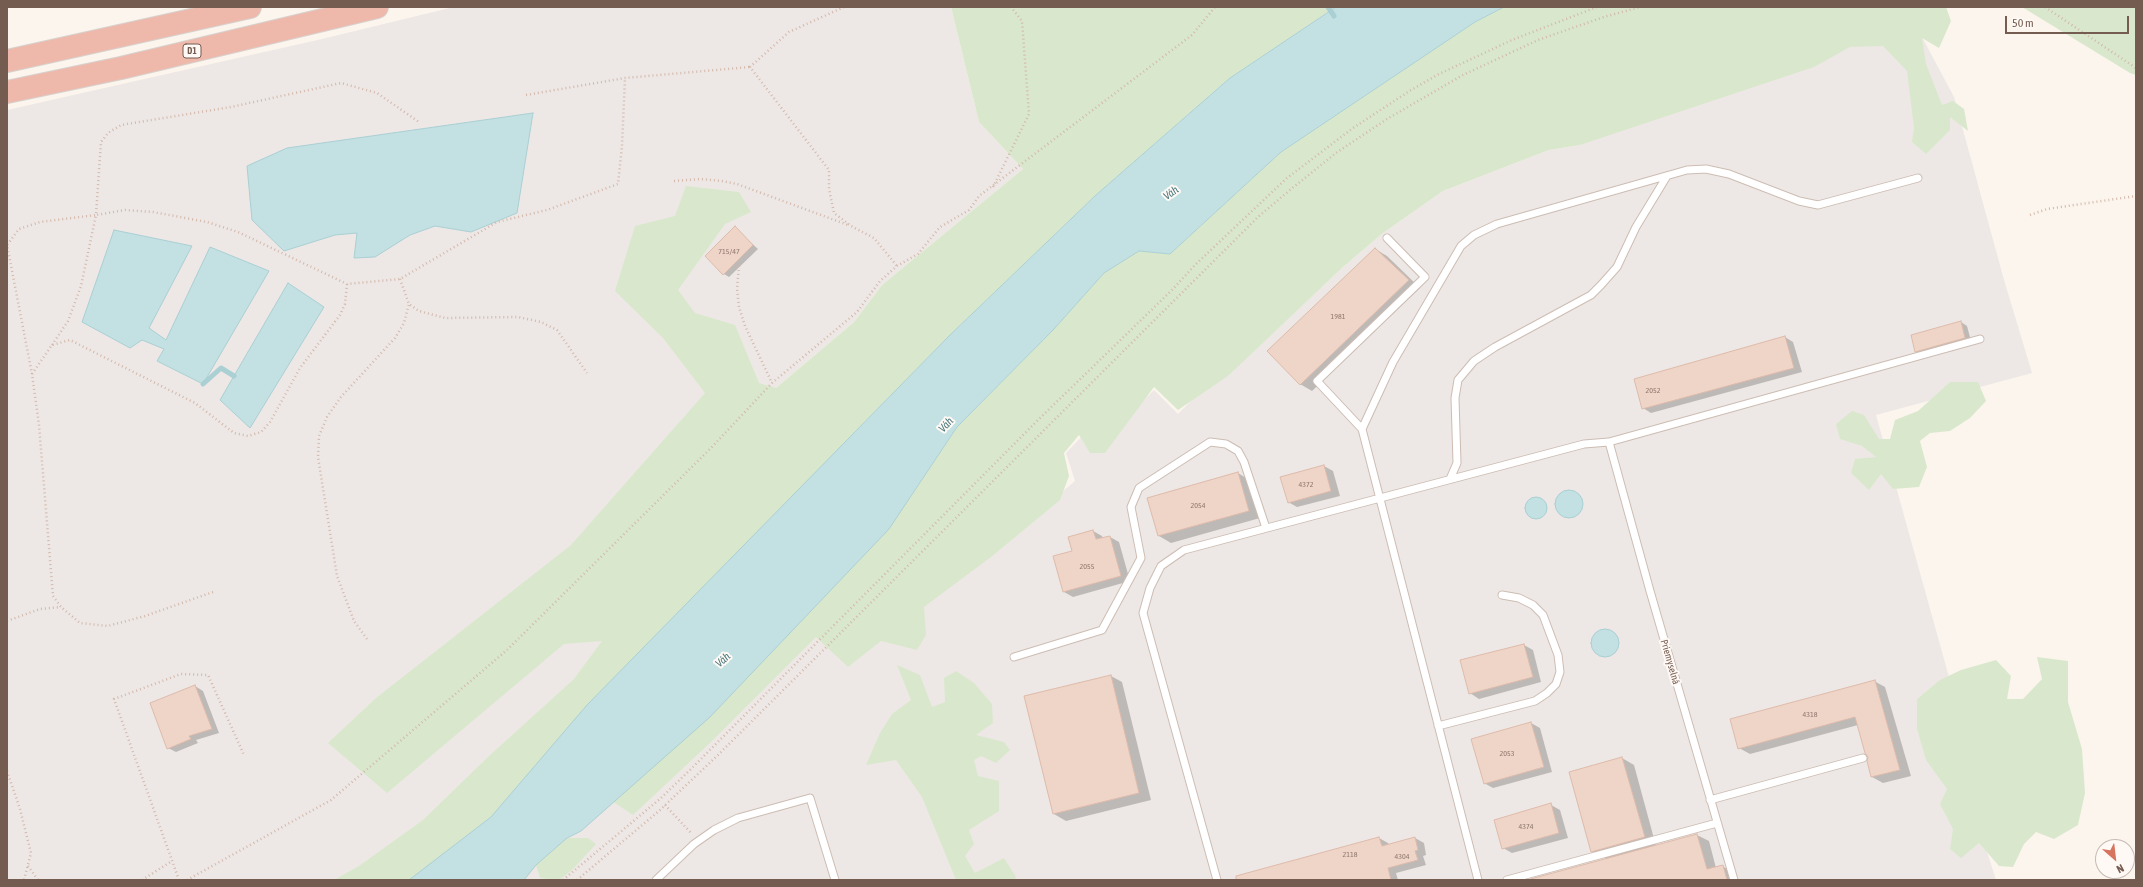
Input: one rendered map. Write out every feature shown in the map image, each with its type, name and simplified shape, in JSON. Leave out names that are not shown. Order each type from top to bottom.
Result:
[{"type":"highway","points":[[7,62],[250,7]]},
{"type":"highway","name":"D1","points":[[7,92],[121,68],[377,7]]},
{"type":"lane","points":[[1362,429],[1393,362],[1461,246],[1474,235],[1498,224],[1688,170],[1706,169],[1729,174],[1799,201],[1818,205],[1918,178]]},
{"type":"lane","points":[[1450,479],[1457,463],[1455,398],[1458,380],[1474,361],[1495,346],[1586,297],[1602,285],[1617,267],[1636,227],[1667,176]]},
{"type":"lane","points":[[1387,238],[1425,277],[1317,381],[1362,429],[1478,880]]},
{"type":"lane","points":[[1217,880],[1143,613],[1150,588],[1161,566],[1184,550],[1584,444],[1609,442],[1980,339]]},
{"type":"lane","points":[[1014,657],[1102,630],[1141,558],[1131,507],[1139,488],[1210,442],[1226,444],[1238,450],[1244,462],[1266,528]]},
{"type":"lane","name":"Priemyselná","points":[[1609,442],[1734,880]]},
{"type":"lane","points":[[1438,726],[1535,701],[1547,693],[1556,684],[1560,672],[1558,655],[1543,615],[1533,605],[1519,598],[1502,596]]},
{"type":"lane","points":[[1710,800],[1863,758]]},
{"type":"lane","points":[[656,880],[698,840],[714,830],[738,818],[810,798],[835,880]]},
{"type":"lane","points":[[1507,880],[1717,823]]},
{"type":"path","points":[[526,95],[625,78],[750,67],[789,32],[844,7]]},
{"type":"path","points":[[993,188],[1029,114],[1022,21],[1011,7]]},
{"type":"path","points":[[187,880],[331,800],[507,650],[712,447],[772,383],[857,312],[880,281],[897,266],[918,254],[940,227],[969,210],[979,196],[993,188],[1192,35],[1215,7]]},
{"type":"path","points":[[563,880],[661,798],[690,770],[1039,419],[1171,291],[1196,264],[1287,178],[1353,128],[1437,75],[1506,43],[1597,7]]},
{"type":"path","points":[[577,880],[665,805],[723,750],[1258,217],[1290,190],[1336,153],[1387,119],[1463,75],[1538,40],[1604,17],[1640,7]]},
{"type":"path","points":[[2045,7],[2136,68]]},
{"type":"path","points":[[750,67],[828,170],[829,189],[834,213],[851,226]]},
{"type":"path","points":[[213,592],[145,616],[108,626],[80,622],[60,608],[53,596],[39,425],[32,374],[7,245],[19,229],[40,222],[125,210],[153,212],[207,222],[238,232],[347,284],[400,279],[497,222],[547,210],[618,184],[622,146],[625,78]]},
{"type":"path","points":[[32,374],[68,321],[81,286],[96,215],[101,142],[108,132],[121,125],[232,107],[341,83],[352,84],[377,93],[419,122]]},
{"type":"path","points":[[674,181],[700,179],[737,184],[851,226],[874,238],[897,266]]},
{"type":"path","points":[[2030,215],[2047,210],[2136,196]]},
{"type":"path","points":[[739,266],[737,289],[739,307],[745,326],[772,383]]},
{"type":"path","points":[[367,639],[354,620],[337,576],[318,457],[319,436],[327,417],[341,396],[395,338],[404,323],[409,304],[400,279]]},
{"type":"path","points":[[52,345],[70,340],[195,403],[234,433],[248,436],[261,432],[270,422],[300,368],[340,315],[345,304],[347,284]]},
{"type":"path","points":[[409,304],[419,311],[445,318],[518,317],[541,322],[557,330],[587,373]]},
{"type":"path","points":[[7,621],[40,609],[60,608]]},
{"type":"path","points":[[179,880],[114,699],[181,674],[208,675],[244,755]]},
{"type":"path","points":[[7,771],[20,809],[31,853],[24,880]]},
{"type":"path","points":[[665,805],[698,840]]},
{"type":"path","points":[[142,880],[172,861]]},
{"type":"path","points":[[28,866],[38,880]]},
{"type":"shaded area","points":[[454,7],[951,7],[979,122],[1023,169],[882,285],[854,322],[776,388],[979,562],[1075,481],[1066,453],[1087,431],[1100,444],[1154,390],[1178,414],[1222,370],[1228,375],[1343,267],[1383,233],[1443,191],[1549,150],[1580,145],[1830,34],[1922,37],[1954,97],[2004,280],[2032,373],[1876,415],[1949,677],[1983,839],[1996,880],[7,880],[7,110],[322,39]]},
{"type":"green space","points":[[951,7],[1336,7],[1230,78],[1096,195],[950,335],[587,705],[491,817],[409,880],[334,880],[359,866],[423,820],[489,756],[574,679],[602,641],[564,644],[387,793],[328,743],[376,698],[571,545],[705,393],[663,338],[615,291],[635,226],[675,216],[686,186],[739,192],[751,212],[725,224],[678,290],[695,313],[735,325],[759,383],[776,388],[854,322],[882,285],[1023,169],[979,122]]},
{"type":"green space","points":[[1504,7],[1946,7],[1951,21],[1939,48],[1922,38],[1926,64],[1942,105],[1953,101],[1964,109],[1968,131],[1950,117],[1950,130],[1926,154],[1912,142],[1914,128],[1907,71],[1883,46],[1850,47],[1814,67],[1580,145],[1549,150],[1443,191],[1383,233],[1343,267],[1228,376],[1178,410],[1154,387],[1105,453],[1090,453],[1079,435],[1064,453],[1069,476],[1060,500],[991,557],[924,607],[926,635],[917,650],[881,641],[848,667],[816,637],[712,741],[633,815],[612,801],[710,717],[889,529],[957,427],[1054,329],[1104,273],[1139,251],[1170,254],[1281,152],[1475,22]]},
{"type":"green space","points":[[2022,7],[2136,7],[2136,75],[2130,73]]},
{"type":"green space","points":[[1950,382],[1978,382],[1986,401],[1970,418],[1950,431],[1930,433],[1920,441],[1927,467],[1919,487],[1893,489],[1881,474],[1869,490],[1851,473],[1855,459],[1876,457],[1862,446],[1840,439],[1836,424],[1852,411],[1864,415],[1879,439],[1890,439],[1895,420],[1918,411]]},
{"type":"green space","points":[[2037,657],[2068,661],[2068,702],[2082,749],[2085,793],[2078,825],[2054,839],[2036,832],[2024,844],[2013,867],[1999,866],[1979,843],[1961,858],[1950,849],[1953,829],[1940,804],[1947,789],[1926,760],[1917,729],[1917,699],[1940,680],[1961,670],[1996,660],[2011,676],[2007,699],[2023,699],[2042,679]]},
{"type":"green space","points":[[897,665],[920,675],[932,707],[945,702],[944,678],[956,671],[974,683],[992,704],[993,723],[976,735],[1004,742],[1010,750],[996,763],[981,756],[974,760],[978,776],[999,781],[999,811],[969,830],[974,844],[965,856],[975,873],[1004,858],[1016,877],[1014,880],[956,880],[922,797],[896,760],[866,765],[880,733],[892,714],[911,700]]},
{"type":"green space","points":[[567,838],[588,838],[596,844],[572,870],[559,880],[540,878],[536,865]]},
{"type":"water","name":"Váh","points":[[1336,7],[1504,7],[1475,22],[1281,152],[1170,254],[1139,251],[1104,273],[1054,329],[957,427],[889,529],[710,717],[581,831],[567,838],[536,865],[524,880],[409,880],[491,817],[587,705],[950,335],[1096,195],[1230,78]]},
{"type":"water","points":[[533,113],[517,213],[471,232],[435,226],[410,235],[375,257],[354,258],[357,233],[335,235],[284,251],[252,220],[247,166],[287,148]]},
{"type":"water","points":[[114,230],[192,246],[149,328],[166,340],[210,247],[269,271],[203,384],[157,361],[164,349],[142,340],[130,348],[82,322]]},
{"type":"water","points":[[288,283],[324,307],[250,428],[220,400]]},
{"type":"water","points":[[1569,490],[1579,494],[1583,504],[1579,514],[1569,518],[1559,514],[1555,504],[1559,494]]},
{"type":"water","points":[[1536,497],[1544,500],[1547,508],[1544,516],[1536,519],[1528,516],[1525,508],[1528,500]]},
{"type":"water","points":[[1605,629],[1615,633],[1619,643],[1615,653],[1605,657],[1595,653],[1591,643],[1595,633]]},
{"type":"building","points":[[735,226],[753,245],[723,275],[705,256]]},
{"type":"building","points":[[1375,248],[1409,280],[1300,385],[1267,351]]},
{"type":"building","points":[[1961,321],[1965,338],[1915,352],[1911,335]]},
{"type":"building","points":[[1785,336],[1794,368],[1642,409],[1634,379]]},
{"type":"building","points":[[1324,465],[1331,491],[1288,503],[1280,477]]},
{"type":"building","points":[[1238,472],[1249,511],[1158,536],[1147,498]]},
{"type":"building","points":[[1093,530],[1096,539],[1110,536],[1121,576],[1063,592],[1053,556],[1072,551],[1068,537]]},
{"type":"building","points":[[1524,644],[1533,677],[1469,694],[1460,660]]},
{"type":"building","points":[[1111,675],[1139,793],[1053,814],[1024,696]]},
{"type":"building","points":[[1875,680],[1900,770],[1871,777],[1867,761],[1868,757],[1865,753],[1855,717],[1738,749],[1730,719]]},
{"type":"building","points":[[195,685],[212,729],[189,736],[191,739],[167,749],[150,703]]},
{"type":"building","points":[[1531,722],[1544,767],[1484,784],[1471,739]]},
{"type":"building","points":[[1622,757],[1645,837],[1591,852],[1569,772]]},
{"type":"building","points":[[1551,803],[1559,833],[1502,849],[1494,820]]},
{"type":"building","points":[[1697,834],[1707,869],[1723,865],[1727,880],[1527,880]]},
{"type":"building","points":[[1379,837],[1382,846],[1415,837],[1418,850],[1415,851],[1418,860],[1388,868],[1391,880],[1236,880],[1236,876]]},
{"type":"waterway","points":[[1328,7],[1334,16]]},
{"type":"waterway","points":[[203,384],[221,368],[234,376]]}]
